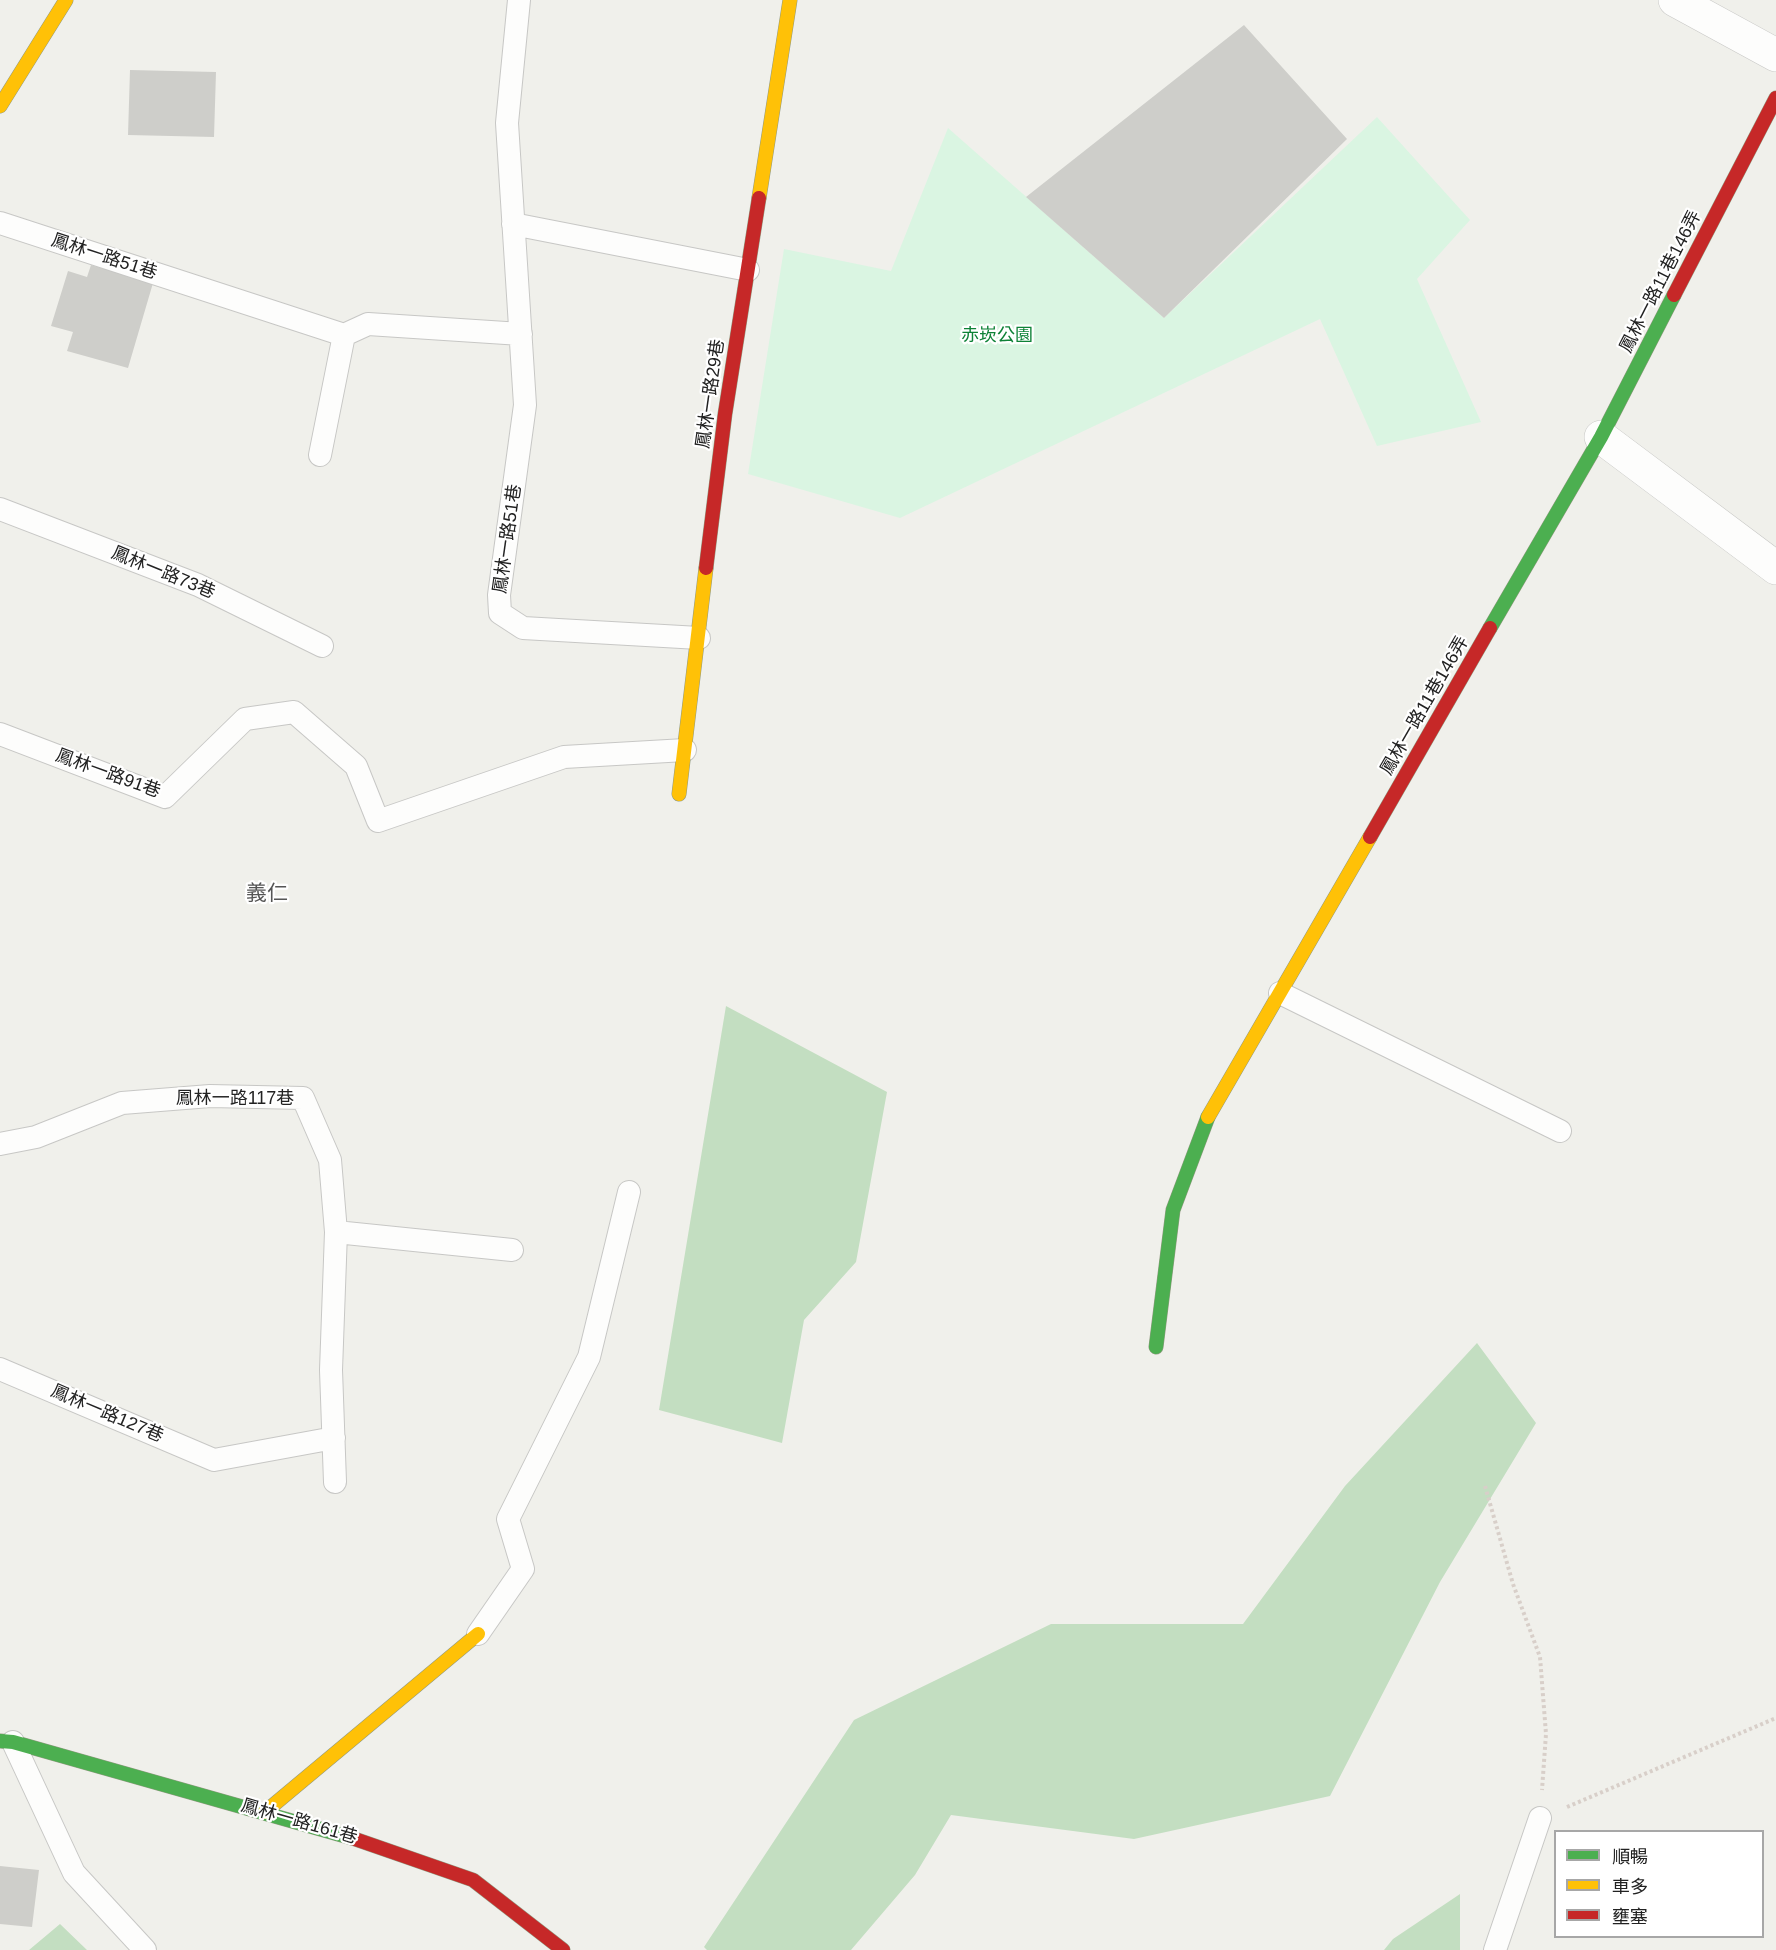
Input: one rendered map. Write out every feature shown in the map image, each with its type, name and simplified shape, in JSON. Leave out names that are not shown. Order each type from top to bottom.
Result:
[{"type":"street","points":[[0,106],[66,0]]},
{"type":"street","name":"鳳林一路29巷","points":[[679,794],[725,414],[790,0]]},
{"type":"street","points":[[1676,0],[1776,55]]},
{"type":"street","name":"鳳林一路11巷146弄","points":[[1156,1347],[1173,1210],[1207,1119],[1601,436],[1776,98]]},
{"type":"street","points":[[1601,436],[1776,568]]},
{"type":"street","points":[[265,1812],[477,1634]]},
{"type":"street","name":"鳳林一路161巷","points":[[7,1742],[322,1827],[473,1880],[562,1950]]},
{"type":"lane","name":"鳳林一路51巷","points":[[519,0],[507,123],[525,405],[499,595],[500,612],[522,628],[699,638]]},
{"type":"lane","name":"鳳林一路51巷","points":[[0,223],[344,335]]},
{"type":"lane","points":[[513,224],[748,270]]},
{"type":"lane","points":[[320,455],[344,335],[368,324],[521,334]]},
{"type":"lane","name":"鳳林一路73巷","points":[[0,509],[198,585],[322,646]]},
{"type":"lane","name":"鳳林一路91巷","points":[[0,734],[165,797],[245,719],[294,712],[356,766],[378,821],[564,757],[685,750]]},
{"type":"lane","points":[[1280,993],[1560,1131]]},
{"type":"lane","name":"鳳林一路117巷","points":[[0,1144],[36,1137],[122,1103],[210,1096],[303,1098],[330,1160],[336,1232],[331,1370],[335,1482]]},
{"type":"lane","points":[[477,1634],[523,1569],[508,1519],[589,1357],[629,1192]]},
{"type":"lane","points":[[336,1232],[512,1250]]},
{"type":"lane","name":"鳳林一路127巷","points":[[0,1369],[214,1460],[334,1438]]},
{"type":"lane","name":"鳳林一路161巷","points":[[7,1742],[74,1873],[145,1950]]},
{"type":"lane","points":[[1495,1950],[1540,1818]]},
{"type":"path","points":[[1485,1486],[1513,1584],[1540,1657],[1546,1734],[1540,1818],[1776,1718]]},
{"type":"green space","name":"赤崁公園","points":[[1377,117],[1470,220],[1417,279],[1481,422],[1377,446],[1320,319],[900,518],[748,474],[784,249],[891,271],[948,128],[1164,318]]},
{"type":"green space","points":[[726,1006],[887,1092],[856,1262],[804,1320],[782,1443],[659,1410]]},
{"type":"green space","points":[[1477,1343],[1536,1423],[1440,1582],[1330,1796],[1134,1839],[951,1815],[915,1875],[851,1950],[707,1950],[704,1947],[854,1720],[1051,1624],[1243,1624],[1345,1486]]},
{"type":"green space","points":[[1460,1894],[1460,1950],[1384,1950],[1393,1939]]},
{"type":"green space","points":[[60,1924],[87,1950],[29,1950]]},
{"type":"building","points":[[1244,25],[1347,139],[1164,318],[1026,197]]},
{"type":"building","points":[[130,70],[216,72],[214,137],[128,135]]},
{"type":"building","points":[[91,265],[153,283],[128,368],[67,351],[73,332],[51,326],[68,271],[87,277]]},
{"type":"building","points":[[0,1866],[39,1870],[32,1927],[0,1924]]},
{"type":"traffic: fast","points":[[1490,628],[1601,437],[1674,295]]},
{"type":"traffic: fast","points":[[1156,1347],[1173,1210],[1208,1117]]},
{"type":"traffic: fast","points":[[0,1741],[13,1742],[352,1838]]},
{"type":"traffic: slow","points":[[0,106],[66,0]]},
{"type":"traffic: slow","points":[[759,198],[790,0]]},
{"type":"traffic: slow","points":[[679,794],[706,568]]},
{"type":"traffic: slow","points":[[1208,1117],[1370,837]]},
{"type":"traffic: slow","points":[[265,1812],[478,1634]]},
{"type":"traffic: jam","points":[[1674,295],[1776,98]]},
{"type":"traffic: jam","points":[[706,568],[725,414],[759,198]]},
{"type":"traffic: jam","points":[[1370,837],[1490,628]]},
{"type":"traffic: jam","points":[[352,1838],[473,1880],[563,1950]]},
{"type":"district","name":"義仁","points":[[267,894]]}]
